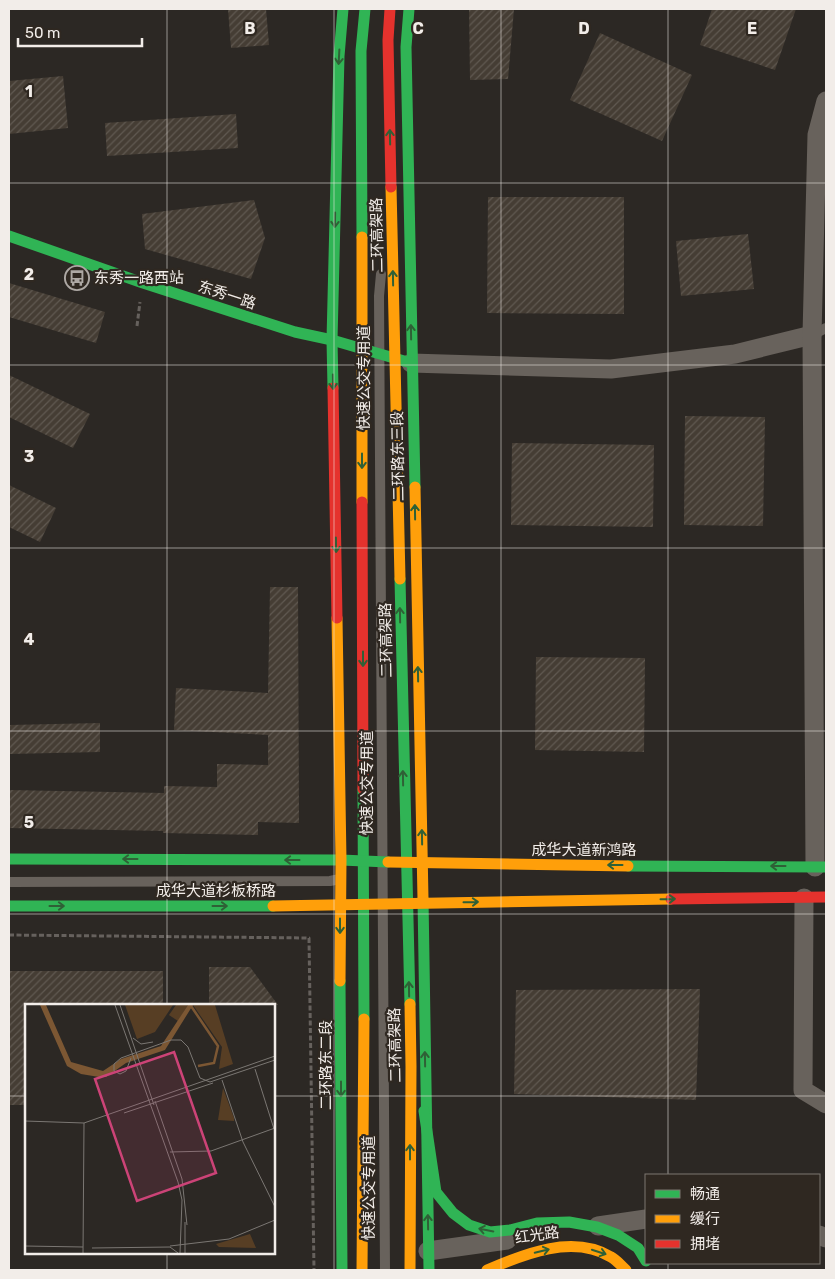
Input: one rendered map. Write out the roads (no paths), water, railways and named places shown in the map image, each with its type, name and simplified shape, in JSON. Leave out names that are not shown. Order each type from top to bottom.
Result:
[{"type":"main road","points":[[341,860],[332,340],[339,56],[343,9]]},
{"type":"main road","name":"二环高架路","points":[[362,1270],[364,1044],[361,51],[365,9]]},
{"type":"main road","name":"二环高架路","points":[[390,9],[388,40],[411,1066],[410,1270]]},
{"type":"main road","name":"二环路东三段","points":[[409,9],[406,47],[411,363],[423,864],[422,903]]},
{"type":"main road","name":"东秀一路","points":[[9,236],[143,283],[295,332],[332,340],[411,363]]},
{"type":"main road","name":"成华大道杉板桥路","points":[[9,859],[341,860]]},
{"type":"main road","name":"成华大道新鸿路","points":[[341,860],[423,864],[821,867]]},
{"type":"main road","name":"二环路东二段","points":[[341,860],[342,1270]]},
{"type":"main road","points":[[429,1270],[422,903],[826,897]]},
{"type":"main road","name":"成华大道杉板桥路","points":[[9,906],[340,906],[422,903]]},
{"type":"main road","points":[[411,1066],[422,1098],[436,1192],[453,1212],[469,1225],[490,1232],[510,1230],[537,1223],[553,1222],[568,1222],[597,1227],[618,1235],[638,1248],[645,1259]]},
{"type":"main road","points":[[347,1270],[350,1233],[362,1163]]},
{"type":"main road","points":[[487,1270],[520,1257],[565,1246],[584,1247],[607,1254],[626,1270]]},
{"type":"street","points":[[821,867],[817,134],[826,102]]},
{"type":"street","points":[[411,363],[611,369],[735,354],[819,331]]},
{"type":"street","points":[[804,898],[803,1090],[826,1104]]},
{"type":"street","name":"红光路","points":[[428,1251],[645,1219]]},
{"type":"lane","points":[[362,185],[379,296]]},
{"type":"lane","points":[[379,296],[391,185]]},
{"type":"lane","name":"快速公交专用道","points":[[379,296],[385,1270]]},
{"type":"lane","points":[[9,882],[330,881],[346,878],[367,864],[382,839]]},
{"type":"lane","points":[[330,881],[347,885],[360,891],[372,899],[382,915]]},
{"type":"place","name":"东秀一路西站","points":[[77,278]]}]
